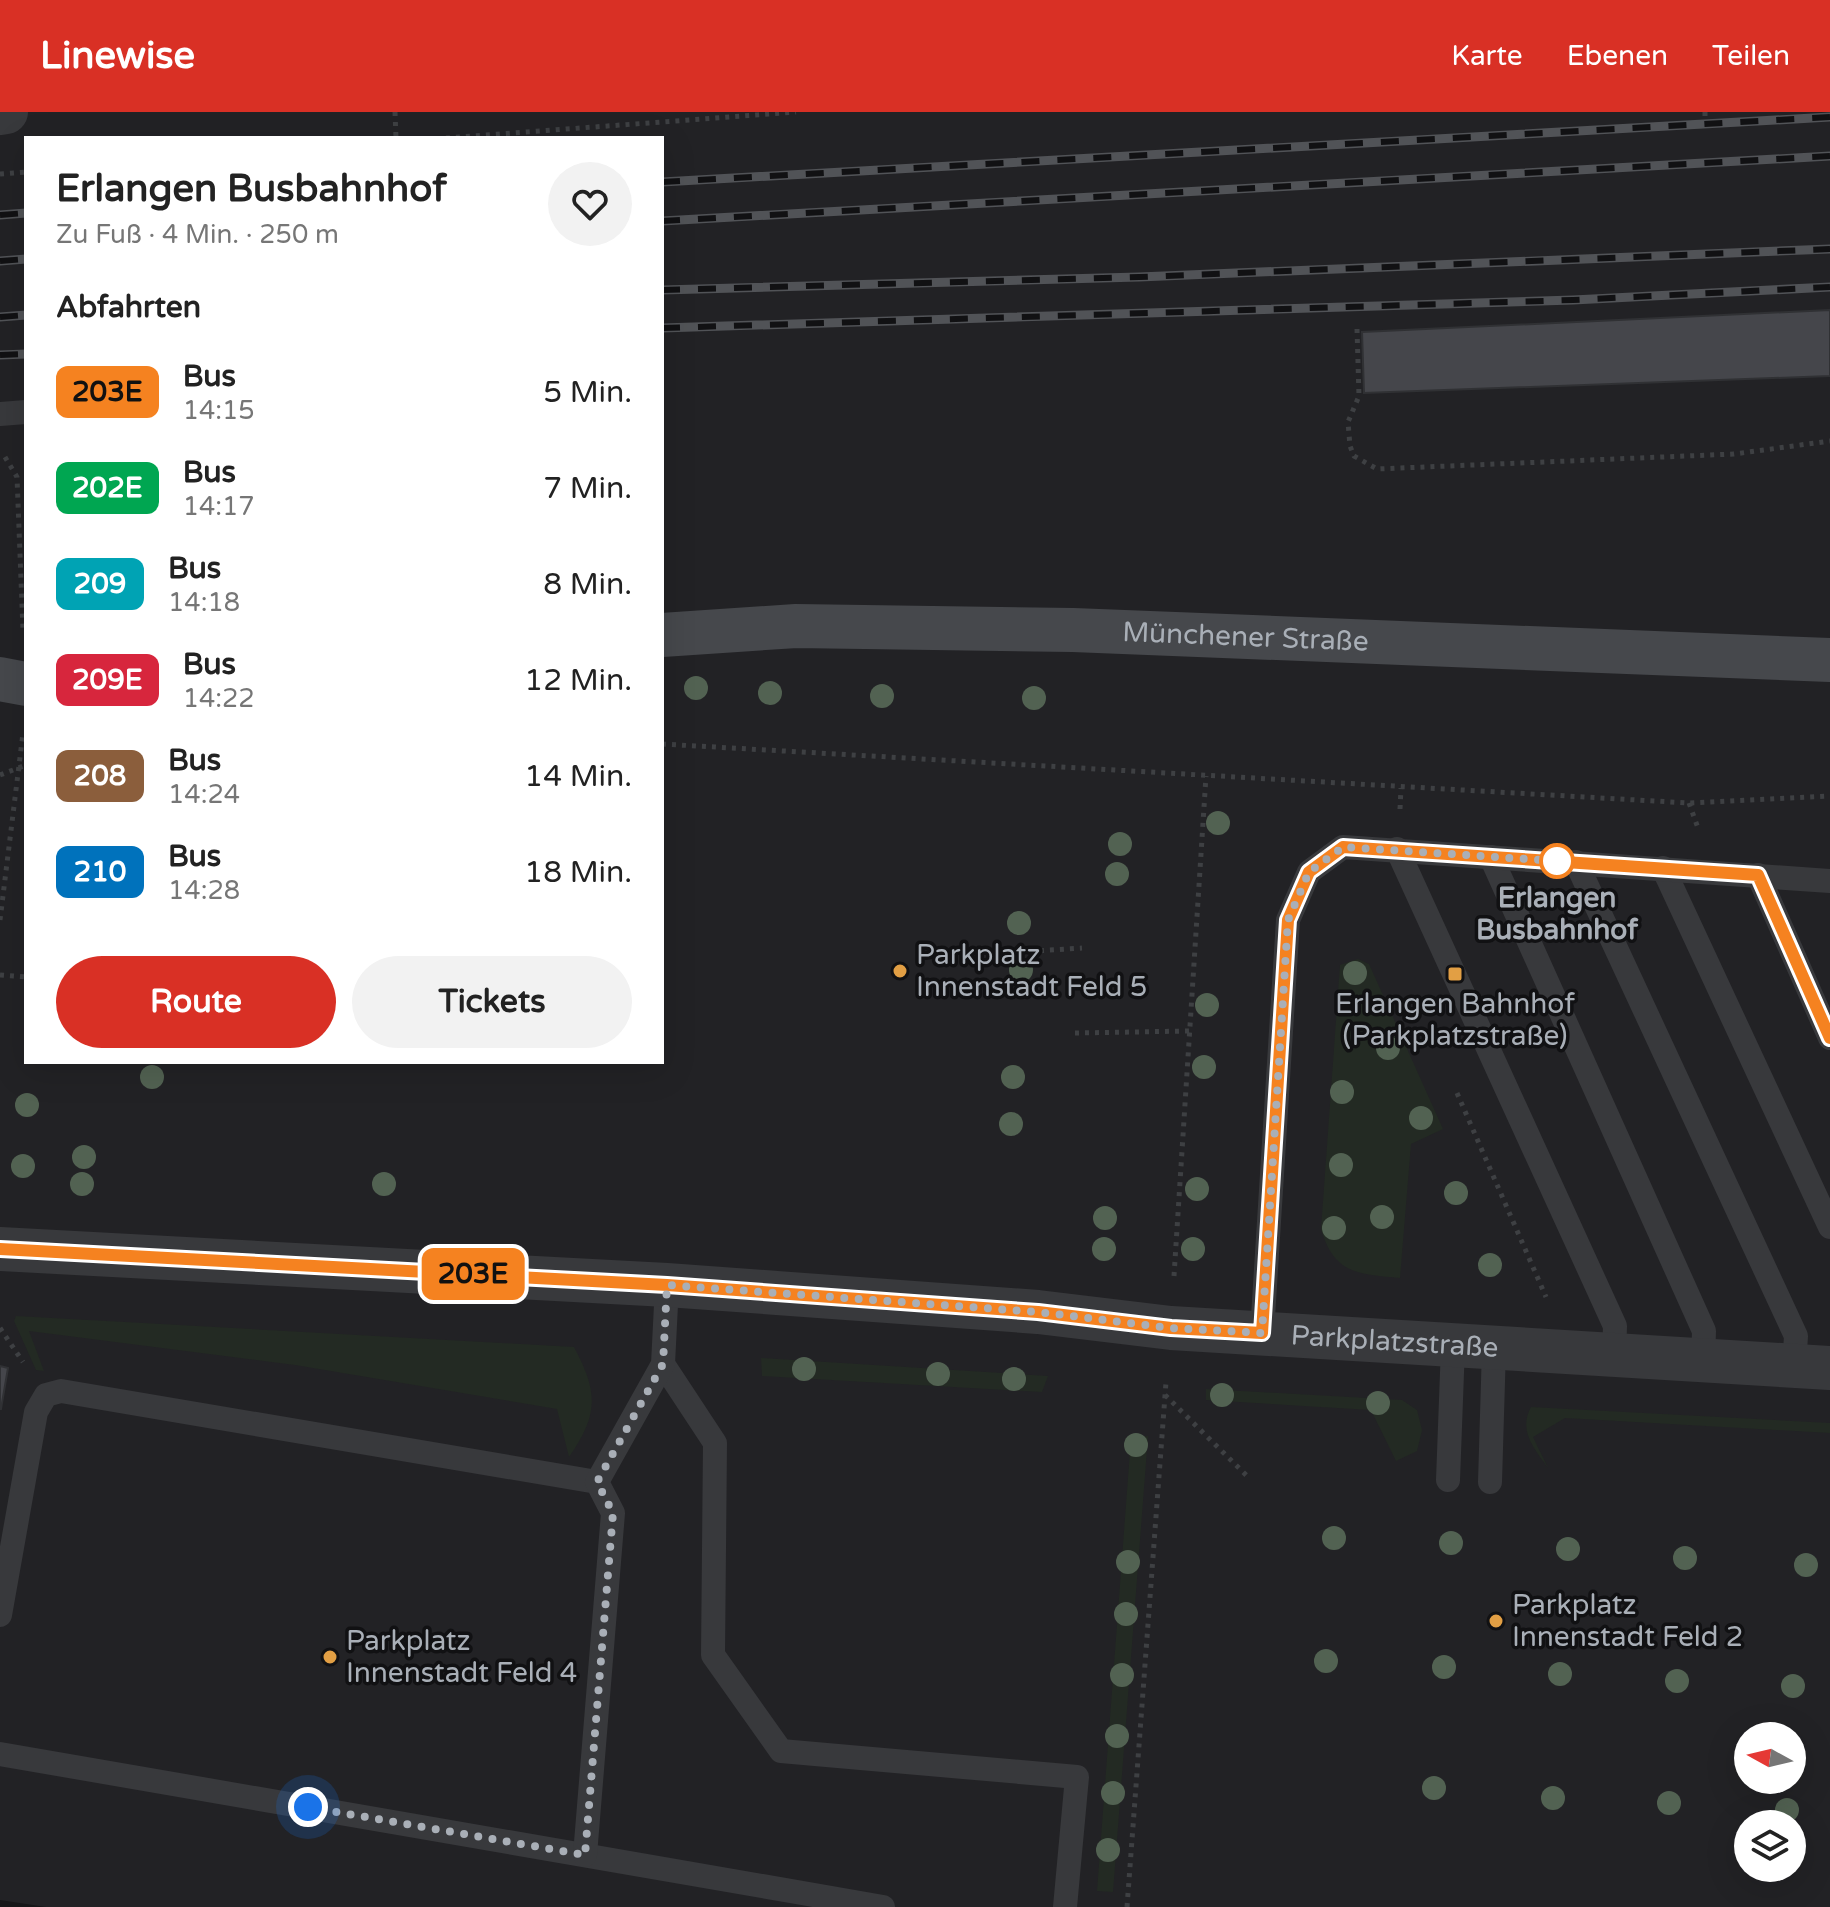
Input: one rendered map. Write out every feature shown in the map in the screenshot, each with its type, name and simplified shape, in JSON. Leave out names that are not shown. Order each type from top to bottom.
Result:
[{"type":"main road","name":"Münchener Straße","points":[[664,635],[796,626],[1058,630],[1830,660]]},
{"type":"main road","points":[[0,679],[24,684]]},
{"type":"street","points":[[0,113],[6,112]]},
{"type":"street","name":"Parkplatzstraße","points":[[0,1249],[667,1285],[1038,1312],[1171,1328],[1812,1367]]},
{"type":"lane","points":[[0,414],[24,412]]},
{"type":"lane","points":[[1262,1333],[1288,920],[1309,872],[1343,847],[1830,881]]},
{"type":"lane","points":[[1397,849],[1615,1326],[1614,1356]]},
{"type":"lane","points":[[1491,857],[1704,1331],[1703,1362]]},
{"type":"lane","points":[[1576,862],[1812,1367]]},
{"type":"lane","points":[[1663,868],[1830,1227]]},
{"type":"lane","points":[[1758,875],[1830,1038]]},
{"type":"lane","points":[[597,1482],[663,1364],[667,1285]]},
{"type":"lane","points":[[1448,1480],[1474,1347]]},
{"type":"lane","points":[[1474,1347],[1490,1482]]},
{"type":"lane","points":[[663,1364],[715,1443],[713,1655],[781,1751],[1077,1777],[1065,1907]]},
{"type":"lane","points":[[0,1615],[36,1412],[46,1395],[61,1391],[597,1482]]},
{"type":"lane","points":[[585,1855],[613,1513],[597,1482]]},
{"type":"lane","points":[[0,1754],[883,1907]]},
{"type":"path","points":[[395,112],[396,136]]},
{"type":"path","points":[[473,136],[796,112]]},
{"type":"path","points":[[0,174],[24,172]]},
{"type":"path","points":[[1357,329],[1359,396],[1348,422],[1350,446],[1354,456],[1377,469],[1734,454],[1830,441]]},
{"type":"path","points":[[0,450],[17,477],[24,642]]},
{"type":"path","points":[[0,920],[23,738]]},
{"type":"path","points":[[664,744],[1689,803],[1830,796]]},
{"type":"path","points":[[0,775],[24,766]]},
{"type":"path","points":[[1173,1283],[1206,776]]},
{"type":"path","points":[[1400,810],[1401,788]]},
{"type":"path","points":[[1689,803],[1698,828]]},
{"type":"path","points":[[1020,952],[1082,948]]},
{"type":"path","points":[[0,975],[24,977]]},
{"type":"path","points":[[1075,1033],[1190,1031]]},
{"type":"path","points":[[1454,1087],[1553,1312],[1550,1352]]},
{"type":"path","points":[[1127,1907],[1166,1382]]},
{"type":"path","points":[[1165,1394],[1247,1476]]},
{"type":"shaded area","points":[[0,112],[1830,112],[1830,1907],[46,1907],[0,1900]]},
{"type":"shaded area","points":[[1358,959],[1369,964],[1443,1129],[1411,1144],[1400,1278],[1350,1269],[1333,1255],[1321,1229],[1340,965]]},
{"type":"shaded area","points":[[16,1316],[574,1347],[588,1377],[592,1403],[586,1428],[569,1457],[557,1409],[295,1365],[29,1331],[44,1371],[36,1370],[14,1321]]},
{"type":"shaded area","points":[[761,1358],[1048,1376],[1042,1392],[762,1376]]},
{"type":"shaded area","points":[[1206,1389],[1402,1400],[1417,1410],[1422,1430],[1417,1451],[1396,1461],[1371,1410],[1206,1400]]},
{"type":"shaded area","points":[[1531,1407],[1830,1423],[1830,1433],[1565,1418],[1533,1437],[1548,1468],[1527,1432],[1527,1416]]},
{"type":"shaded area","points":[[1148,1436],[1113,1892],[1097,1891],[1131,1438]]},
{"type":"building","points":[[1830,310],[1830,376],[1364,393],[1362,332]]},
{"type":"building","points":[[0,1366],[8,1368],[1,1409],[0,1409]]},
{"type":"railway","points":[[664,182],[1830,117]]},
{"type":"railway","points":[[664,221],[1830,156]]},
{"type":"railway","points":[[0,215],[24,213]]},
{"type":"railway","points":[[664,290],[1139,277],[1830,249]]},
{"type":"railway","points":[[0,261],[24,259]]},
{"type":"railway","points":[[664,328],[1573,300],[1830,287]]},
{"type":"railway","points":[[0,317],[24,315]]},
{"type":"railway","points":[[0,355],[24,354]]},
{"type":"bus line","name":"203E","points":[[0,1249],[667,1285],[1038,1312],[1171,1328],[1262,1333],[1288,920],[1309,872],[1343,847],[1758,875],[1830,1038]]},
{"type":"place","name":"Erlangen Busbahnhof","points":[[1557,861]]},
{"type":"place","name":"Parkplatz Innenstadt Feld 5","points":[[900,971]]},
{"type":"place","name":"Erlangen Bahnhof (Parkplatzstraße)","points":[[1455,974]]},
{"type":"place","name":"Parkplatz Innenstadt Feld 2","points":[[1496,1621]]},
{"type":"place","name":"Parkplatz Innenstadt Feld 4","points":[[330,1657]]},
{"type":"route","points":[[308,1807],[585,1855],[613,1513],[597,1482],[663,1364],[667,1285],[1038,1312],[1171,1328],[1262,1333],[1288,920],[1309,872],[1343,847],[1557,861]]}]
